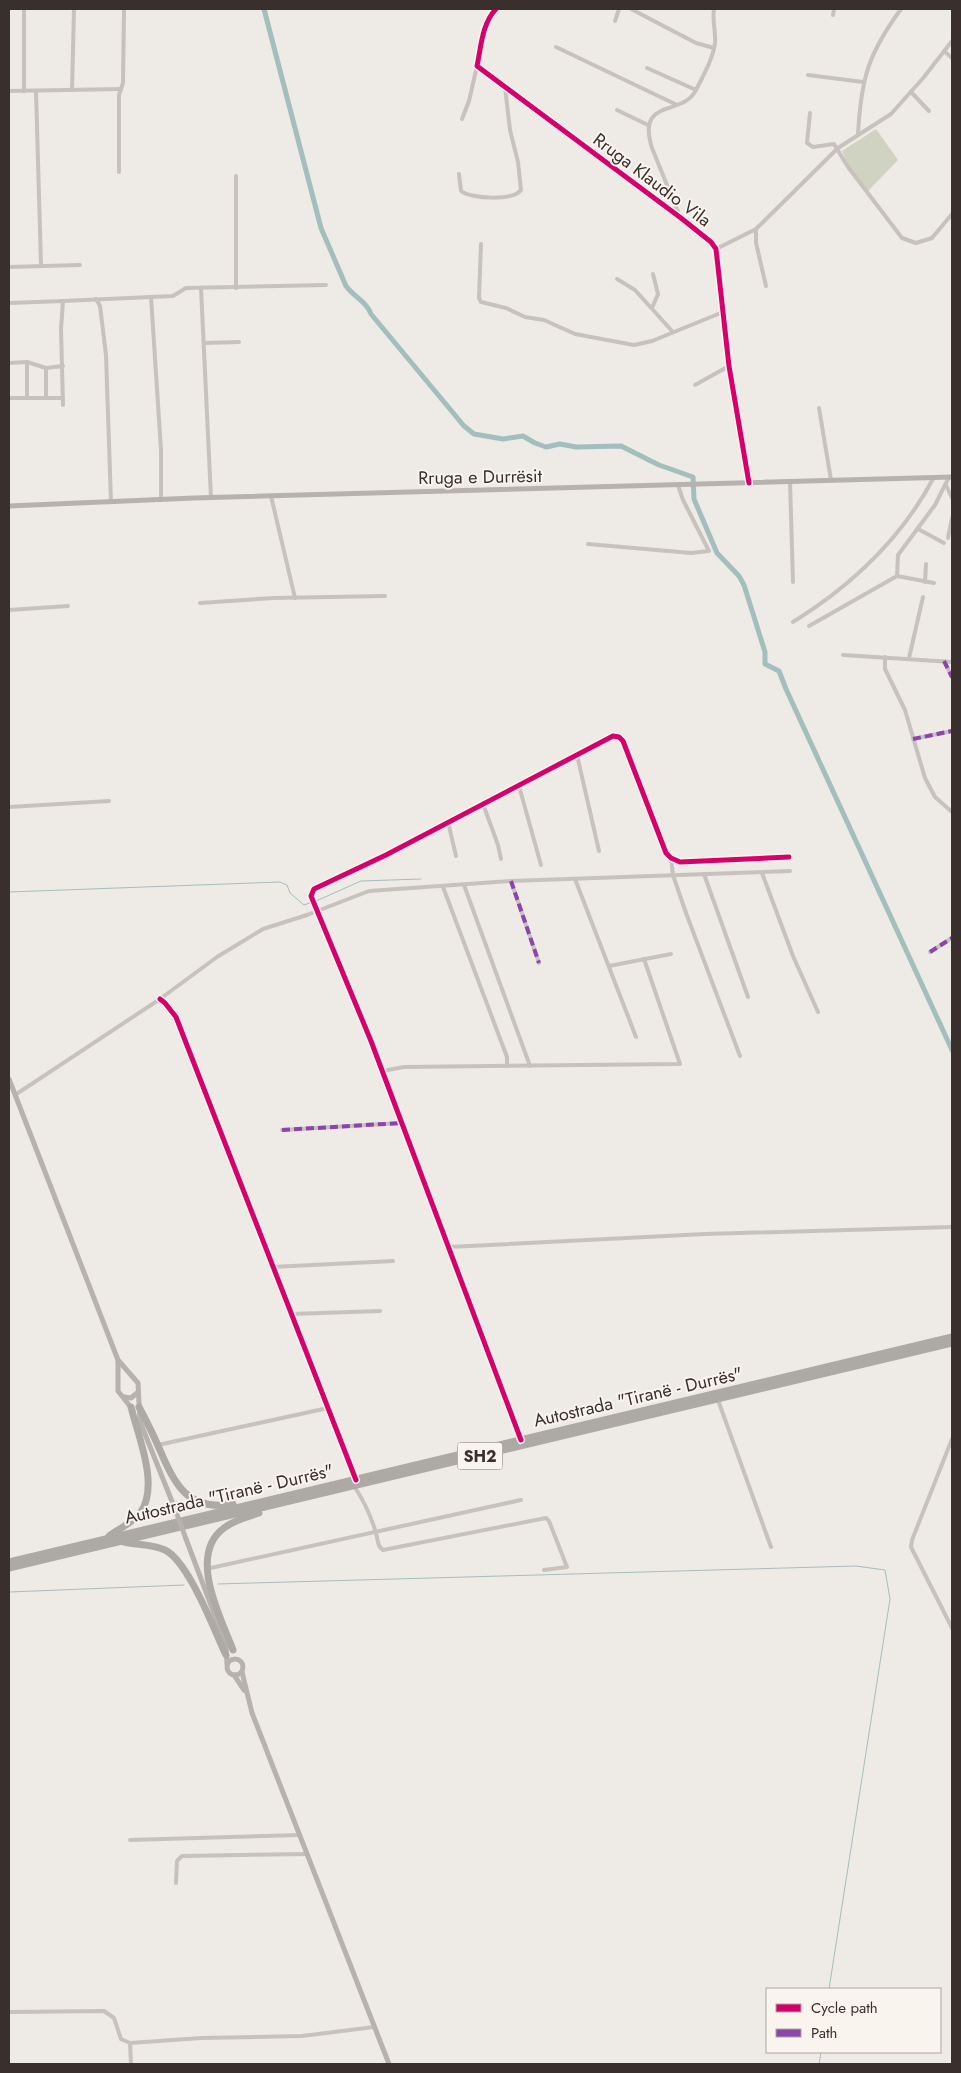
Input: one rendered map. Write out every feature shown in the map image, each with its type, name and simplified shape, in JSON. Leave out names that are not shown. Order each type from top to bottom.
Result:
[{"type":"highway","name":"Autostrada \"Tiranë - Durrës\"","points":[[9,1568],[277,1504],[521,1440],[952,1338]]},
{"type":"highway","name":"Autostrada \"Tiranë - Durrës\"","points":[[9,1562],[295,1494],[355,1483],[718,1400],[952,1343]]},
{"type":"highway","points":[[102,1540],[136,1518],[148,1498],[148,1475],[131,1407]]},
{"type":"highway","points":[[139,1407],[178,1486],[190,1498],[201,1504],[222,1506],[295,1494]]},
{"type":"highway","points":[[233,1650],[209,1586],[206,1569],[213,1543],[222,1529],[235,1521],[268,1510],[277,1504]]},
{"type":"highway","points":[[121,1541],[163,1550],[178,1561],[198,1595],[226,1655]]},
{"type":"street","points":[[24,9],[24,91]]},
{"type":"street","points":[[72,90],[74,9]]},
{"type":"street","points":[[119,172],[118,95],[123,82],[124,9]]},
{"type":"street","points":[[462,120],[469,101],[485,30],[492,13],[496,9]]},
{"type":"street","points":[[615,21],[619,9]]},
{"type":"street","points":[[631,9],[696,43],[714,48]]},
{"type":"street","points":[[680,218],[652,148],[648,136],[648,125],[654,116],[675,104],[691,98],[696,90],[714,48],[714,9]]},
{"type":"street","points":[[833,15],[834,9]]},
{"type":"street","points":[[858,134],[863,82],[868,66],[884,32],[902,9]]},
{"type":"street","points":[[716,249],[756,229],[838,148],[891,114],[952,41]]},
{"type":"street","points":[[556,47],[675,104]]},
{"type":"street","points":[[944,52],[952,58]]},
{"type":"street","name":"Rruga Klaudio Vila","points":[[477,66],[680,218],[711,242],[716,249],[729,366],[749,483]]},
{"type":"street","points":[[647,68],[696,90]]},
{"type":"street","points":[[808,75],[863,82]]},
{"type":"street","points":[[459,174],[460,191],[472,197],[512,196],[518,194],[521,190],[518,162],[510,130],[505,87]]},
{"type":"street","points":[[9,91],[120,89]]},
{"type":"street","points":[[36,91],[41,265]]},
{"type":"street","points":[[911,92],[929,111]]},
{"type":"street","points":[[617,110],[648,125]]},
{"type":"street","points":[[810,113],[807,143],[813,147],[831,144],[838,148],[848,167],[902,238],[916,243],[932,238],[952,214]]},
{"type":"street","points":[[236,176],[236,288]]},
{"type":"street","points":[[756,229],[756,243],[766,286]]},
{"type":"street","points":[[481,244],[481,302],[544,320],[575,334],[629,345],[640,345],[723,312]]},
{"type":"street","points":[[9,267],[80,265]]},
{"type":"street","points":[[652,308],[658,294],[653,274]]},
{"type":"street","points":[[617,279],[635,290],[672,331]]},
{"type":"street","points":[[9,303],[174,296],[186,288],[326,284]]},
{"type":"street","points":[[201,288],[211,498]]},
{"type":"street","points":[[152,297],[161,450],[161,500]]},
{"type":"street","points":[[96,298],[100,306],[106,355],[110,502]]},
{"type":"street","points":[[63,301],[61,329],[63,405]]},
{"type":"street","points":[[204,343],[239,342]]},
{"type":"street","points":[[9,362],[27,362],[46,368],[63,366]]},
{"type":"street","points":[[27,362],[27,397]]},
{"type":"street","points":[[695,385],[729,366]]},
{"type":"street","points":[[46,368],[46,397]]},
{"type":"street","points":[[9,398],[63,398]]},
{"type":"street","points":[[819,408],[831,480]]},
{"type":"street","points":[[793,622],[820,604],[876,557],[905,522],[934,477]]},
{"type":"street","points":[[897,576],[898,555],[935,505],[950,477]]},
{"type":"street","name":"Rruga e Durrësit","points":[[9,506],[271,496],[950,477]]},
{"type":"street","points":[[790,482],[793,582]]},
{"type":"street","points":[[588,544],[692,553],[709,551],[683,500],[678,485]]},
{"type":"street","points":[[946,485],[952,498]]},
{"type":"street","points":[[271,496],[295,598]]},
{"type":"street","points":[[948,538],[952,518]]},
{"type":"street","points":[[918,529],[944,543]]},
{"type":"street","points":[[925,582],[926,564]]},
{"type":"street","points":[[808,626],[897,576],[934,582]]},
{"type":"street","points":[[200,602],[385,596]]},
{"type":"street","points":[[909,658],[923,597]]},
{"type":"street","points":[[9,610],[68,606]]},
{"type":"street","points":[[843,655],[952,662]]},
{"type":"street","points":[[885,657],[885,669],[905,710],[912,739],[929,786],[935,797],[952,812]]},
{"type":"street","points":[[944,661],[952,677]]},
{"type":"street","points":[[912,739],[952,731]]},
{"type":"street","points":[[521,1440],[382,1071],[311,894],[314,889],[484,804],[613,736],[623,742],[666,853],[671,858],[680,862],[789,857]]},
{"type":"street","points":[[577,755],[599,851]]},
{"type":"street","points":[[519,786],[541,865]]},
{"type":"street","points":[[9,807],[109,801]]},
{"type":"street","points":[[484,804],[498,845],[500,859]]},
{"type":"street","points":[[448,822],[456,856]]},
{"type":"street","points":[[671,858],[673,875],[740,1056]]},
{"type":"street","points":[[15,1095],[160,999],[217,957],[263,928],[318,911],[370,891],[510,882],[790,871]]},
{"type":"street","points":[[762,873],[790,948],[818,1012]]},
{"type":"street","points":[[704,874],[748,997]]},
{"type":"street","points":[[576,879],[636,1037]]},
{"type":"street","points":[[510,882],[539,963]]},
{"type":"street","points":[[464,885],[530,1066]]},
{"type":"street","points":[[443,887],[507,1057],[507,1066]]},
{"type":"street","points":[[930,952],[952,938]]},
{"type":"street","points":[[609,966],[671,954]]},
{"type":"street","points":[[382,1071],[395,1067],[680,1064],[644,959]]},
{"type":"street","points":[[160,999],[176,1017],[328,1408],[355,1483],[376,1532],[379,1546],[387,1550],[546,1518],[549,1521],[567,1567],[544,1570]]},
{"type":"street","points":[[9,1079],[118,1360],[139,1386],[137,1393],[140,1421]]},
{"type":"street","points":[[282,1130],[401,1123]]},
{"type":"street","points":[[449,1247],[714,1234],[952,1227]]},
{"type":"street","points":[[272,1267],[393,1261]]},
{"type":"street","points":[[291,1314],[380,1310]]},
{"type":"street","points":[[118,1360],[118,1391],[140,1421],[226,1645],[228,1671],[234,1675],[246,1692]]},
{"type":"street","points":[[119,1382],[127,1377],[132,1378]]},
{"type":"street","points":[[124,1397],[131,1398],[137,1393]]},
{"type":"street","points":[[718,1400],[771,1547]]},
{"type":"street","points":[[158,1445],[328,1408]]},
{"type":"street","points":[[952,1439],[912,1540],[911,1548],[952,1628]]},
{"type":"street","points":[[206,1569],[520,1500]]},
{"type":"street","points":[[226,1645],[233,1650],[244,1665],[242,1672],[252,1713],[389,2064]]},
{"type":"street","points":[[227,1664],[233,1658],[241,1660]]},
{"type":"street","points":[[234,1675],[242,1672]]},
{"type":"street","points":[[130,1840],[300,1835]]},
{"type":"street","points":[[176,1883],[177,1861],[182,1856],[307,1854]]},
{"type":"street","points":[[9,2012],[104,2011],[114,2018],[121,2039],[130,2043],[201,2038],[302,2036],[374,2027]]},
{"type":"street","points":[[130,2043],[131,2064]]},
{"type":"green space","points":[[876,129],[898,160],[868,191],[848,165],[842,151]]},
{"type":"waterway","points":[[264,9],[321,228],[346,286],[367,306],[371,314],[464,426],[474,434],[503,439],[523,436],[546,447],[560,444],[576,447],[621,446],[659,465],[693,477],[694,499],[717,553],[739,576],[744,585],[765,652],[765,664],[779,671],[952,1050]]},
{"type":"waterway","points":[[316,901],[361,881],[421,879]]},
{"type":"waterway","points":[[9,892],[280,882],[287,885],[290,893],[304,905],[312,902]]},
{"type":"waterway","points":[[218,1584],[856,1566],[885,1570],[890,1599],[829,1988]]},
{"type":"waterway","points":[[9,1592],[184,1585]]},
{"type":"waterway","points":[[819,2064],[821,2053]]},
{"type":"marked path","points":[[944,661],[952,677]]},
{"type":"marked path","points":[[913,739],[952,731]]},
{"type":"marked path","points":[[511,881],[539,963]]},
{"type":"marked path","points":[[930,952],[952,938]]},
{"type":"marked path","points":[[282,1130],[401,1123]]},
{"type":"cycle path","points":[[496,9],[485,28],[477,66],[681,218],[711,242],[716,249],[729,366],[749,483]]},
{"type":"cycle path","points":[[521,1440],[371,1041],[311,896],[314,889],[386,855],[613,736],[619,737],[623,741],[666,853],[671,858],[680,862],[789,857]]},
{"type":"cycle path","points":[[160,999],[176,1017],[356,1480]]}]
